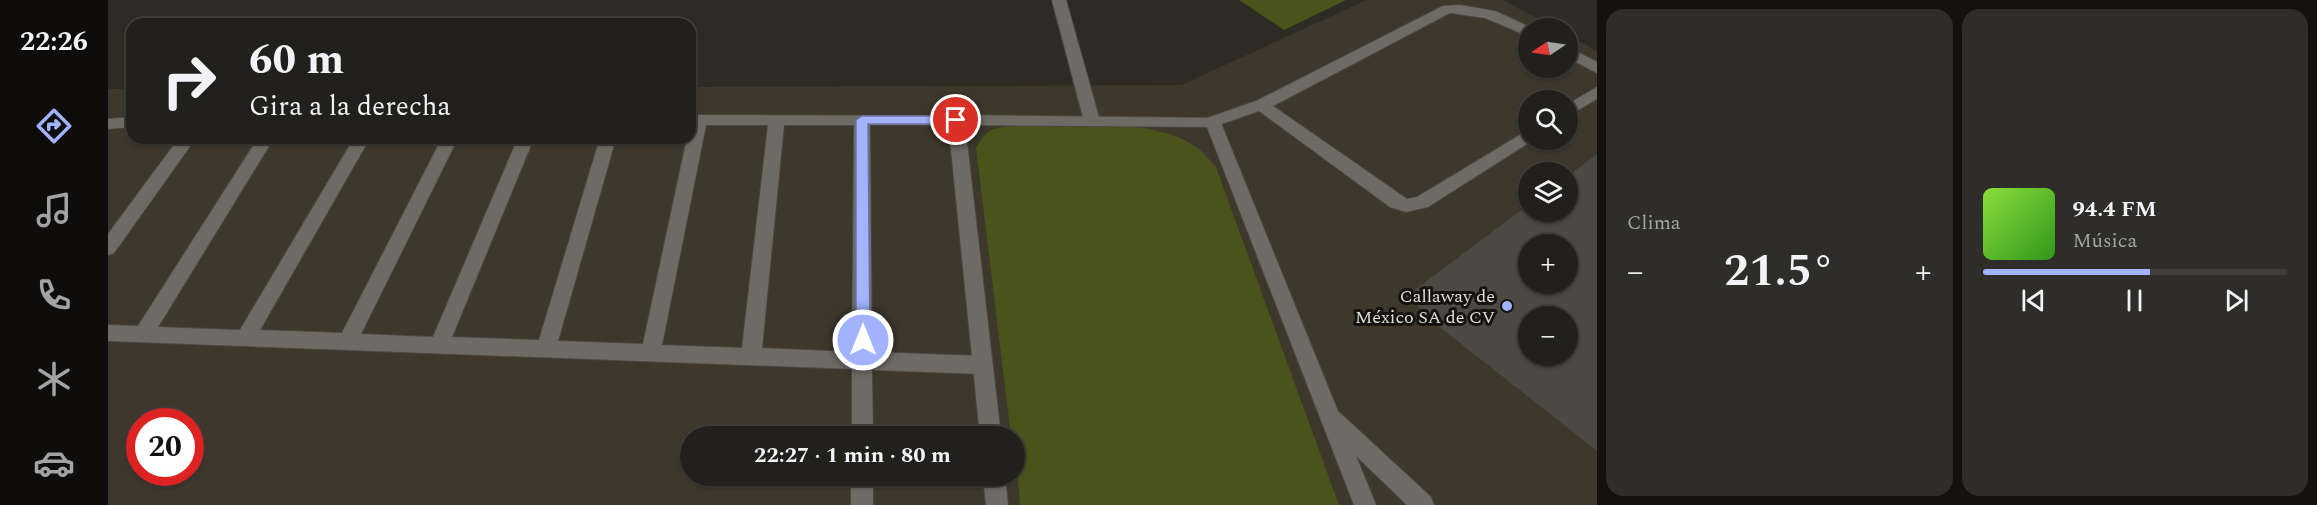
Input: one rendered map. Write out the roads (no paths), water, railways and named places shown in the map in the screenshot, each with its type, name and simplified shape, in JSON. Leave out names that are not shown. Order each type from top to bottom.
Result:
[{"type":"street","points":[[1059,0],[1092,121]]},
{"type":"street","points":[[696,120],[1213,122],[1261,105],[1448,9],[1464,8],[1494,14],[1518,27]]},
{"type":"street","points":[[1578,58],[1597,68]]},
{"type":"street","points":[[1578,104],[1597,92]]},
{"type":"street","points":[[1261,105],[1396,202],[1406,206],[1422,202],[1518,141]]},
{"type":"street","points":[[751,357],[777,120]]},
{"type":"street","points":[[862,120],[862,426]]},
{"type":"street","points":[[956,120],[989,426]]},
{"type":"street","points":[[1213,122],[1365,505]]},
{"type":"street","points":[[108,249],[184,144]]},
{"type":"street","points":[[143,334],[262,144]]},
{"type":"street","points":[[245,339],[359,144]]},
{"type":"street","points":[[347,342],[447,144]]},
{"type":"street","points":[[439,346],[523,144]]},
{"type":"street","points":[[546,350],[606,144]]},
{"type":"street","points":[[651,353],[690,144]]},
{"type":"street","points":[[108,333],[982,365]]},
{"type":"street","points":[[1332,418],[1422,505]]},
{"type":"street","points":[[862,486],[862,505]]},
{"type":"street","points":[[994,486],[997,505]]},
{"type":"place","name":"Callaway de México SA de CV","points":[[1507,306]]}]
